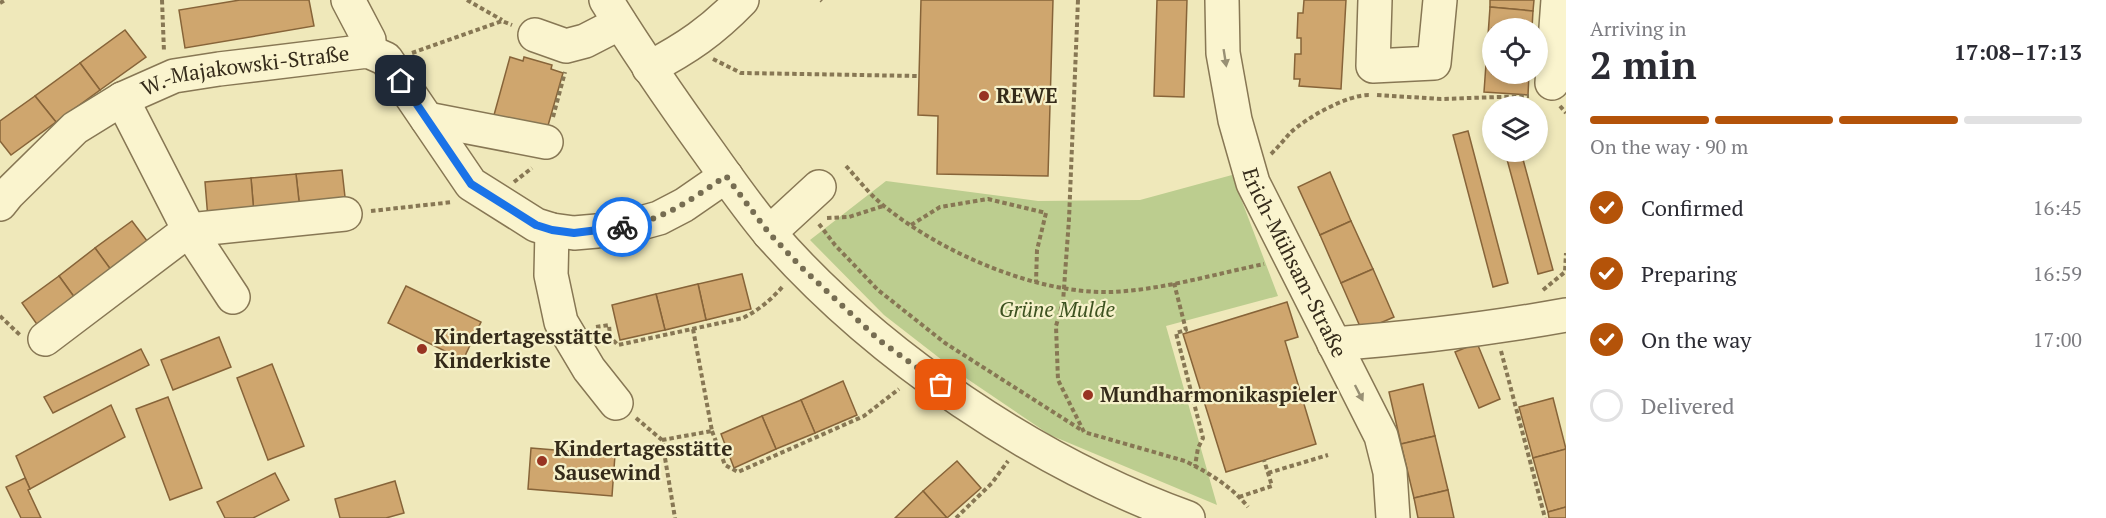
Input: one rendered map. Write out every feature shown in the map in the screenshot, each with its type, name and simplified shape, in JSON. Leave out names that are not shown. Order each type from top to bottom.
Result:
[{"type":"street","points":[[348,0],[378,57],[427,120],[471,184],[536,225],[574,233],[597,231],[659,218],[684,205],[726,176]]},
{"type":"street","points":[[649,68],[688,47],[722,21],[742,0]]},
{"type":"street","name":"Erich-Mühsam-Straße","points":[[1222,0],[1223,52],[1236,120],[1249,171],[1381,436],[1390,472],[1393,518]]},
{"type":"street","points":[[1375,0],[1373,66],[1434,63],[1440,0]]},
{"type":"street","points":[[1552,83],[1558,0]]},
{"type":"street","points":[[535,35],[566,46],[572,45],[585,41],[613,11],[649,68],[769,233],[801,267],[879,340],[979,414],[1149,511],[1188,518]]},
{"type":"street","name":"W.-Majakowski-Straße","points":[[2,193],[75,128],[122,99],[174,76],[219,69],[378,57]]},
{"type":"street","points":[[122,99],[189,230],[233,297]]},
{"type":"street","points":[[427,120],[546,142]]},
{"type":"street","points":[[769,233],[819,188]]},
{"type":"street","points":[[45,339],[189,230],[345,214]]},
{"type":"street","points":[[552,230],[551,275],[561,322],[589,369],[616,403]]},
{"type":"street","points":[[1334,344],[1402,339],[1566,315]]},
{"type":"path","points":[[0,3],[5,0]]},
{"type":"path","points":[[162,0],[165,80]]},
{"type":"path","points":[[467,0],[502,21],[535,35]]},
{"type":"path","points":[[1078,0],[1069,219],[1063,302],[1056,326],[1058,380],[1084,432]]},
{"type":"path","points":[[378,57],[502,21]]},
{"type":"path","points":[[345,214],[493,198],[545,158],[546,142],[572,45]]},
{"type":"path","points":[[704,55],[741,73],[919,76]]},
{"type":"path","points":[[1249,171],[1273,152],[1292,131],[1330,106],[1360,94],[1441,99],[1541,96],[1552,83]]},
{"type":"path","points":[[846,166],[883,206],[911,225],[948,247],[995,269],[1036,282],[1064,288],[1110,292],[1174,283],[1260,265]]},
{"type":"path","points":[[911,225],[940,207],[988,199],[1046,213],[1037,250],[1036,282]]},
{"type":"path","points":[[883,206],[849,217],[815,219],[835,245],[878,290],[945,343],[1084,432],[1185,461],[1230,488],[1248,507]]},
{"type":"path","points":[[1540,291],[1565,272],[1566,253]]},
{"type":"path","points":[[618,345],[743,318],[756,312],[774,297],[801,267]]},
{"type":"path","points":[[1174,283],[1186,330],[1176,333],[1203,438],[1198,448],[1195,466]]},
{"type":"path","points":[[1494,327],[1545,518]]},
{"type":"path","points":[[693,329],[712,431],[725,465],[738,472],[864,416],[921,371]]},
{"type":"path","points":[[616,403],[662,440],[675,518]]},
{"type":"path","points":[[662,440],[712,431]]},
{"type":"path","points":[[956,518],[992,483],[1025,439]]},
{"type":"path","points":[[1268,473],[1328,456]]},
{"type":"path","points":[[1239,497],[1272,486],[1264,460]]},
{"type":"green space","name":"Grüne Mulde","points":[[1232,175],[1278,296],[1166,326],[1217,505],[1050,435],[960,374],[884,315],[810,240],[886,181],[1038,201],[1140,200]]},
{"type":"building","points":[[240,0],[309,0],[314,26],[185,48],[179,10]]},
{"type":"building","name":"REWE","points":[[921,0],[1053,0],[1048,176],[937,174],[938,116],[918,115]]},
{"type":"building","points":[[1157,0],[1187,0],[1184,97],[1154,96]]},
{"type":"building","points":[[1304,0],[1346,0],[1341,89],[1299,86],[1300,79],[1294,79],[1295,54],[1301,54],[1301,38],[1297,38],[1298,13],[1303,13]]},
{"type":"building","points":[[1490,0],[1534,0],[1533,11],[1490,7]]},
{"type":"building","points":[[1490,7],[1533,11],[1533,18],[1489,18]]},
{"type":"building","points":[[125,30],[146,57],[100,90],[80,63]]},
{"type":"building","points":[[510,57],[523,61],[524,57],[552,65],[551,69],[563,73],[547,129],[494,115]]},
{"type":"building","points":[[80,63],[100,90],[56,122],[35,96]]},
{"type":"building","points":[[1485,84],[1529,84],[1528,95],[1484,92]]},
{"type":"building","points":[[35,96],[56,122],[11,155],[0,141],[0,121]]},
{"type":"building","points":[[1468,131],[1508,283],[1493,287],[1453,135]]},
{"type":"building","points":[[1508,162],[1524,162],[1553,270],[1538,274]]},
{"type":"building","points":[[342,170],[346,206],[300,210],[296,174]]},
{"type":"building","points":[[1330,172],[1351,221],[1320,235],[1298,187]]},
{"type":"building","points":[[296,174],[300,210],[254,214],[251,178]]},
{"type":"building","points":[[251,178],[254,214],[208,219],[205,182]]},
{"type":"building","points":[[132,221],[154,250],[117,278],[95,248]]},
{"type":"building","points":[[1351,221],[1373,269],[1341,283],[1320,235]]},
{"type":"building","points":[[95,248],[117,278],[80,305],[59,276]]},
{"type":"building","points":[[1373,269],[1394,317],[1362,331],[1341,283]]},
{"type":"building","points":[[742,274],[751,309],[706,320],[698,284]]},
{"type":"building","points":[[59,276],[80,305],[43,333],[22,303]]},
{"type":"building","points":[[698,284],[706,320],[665,330],[656,294]]},
{"type":"building","points":[[406,286],[481,322],[463,360],[388,323]]},
{"type":"building","points":[[656,294],[665,330],[620,340],[612,305]]},
{"type":"building","points":[[1287,302],[1298,337],[1285,341],[1316,444],[1226,472],[1183,334]]},
{"type":"building","points":[[219,337],[231,367],[173,390],[161,360]]},
{"type":"building","points":[[1477,343],[1500,399],[1479,408],[1455,352]]},
{"type":"building","points":[[141,349],[149,365],[53,413],[44,397]]},
{"type":"building","points":[[272,364],[304,446],[268,460],[237,378]]},
{"type":"building","points":[[843,381],[857,415],[815,433],[801,400]]},
{"type":"building","points":[[1423,384],[1435,436],[1401,444],[1389,392]]},
{"type":"building","points":[[168,397],[202,488],[170,500],[136,409]]},
{"type":"building","points":[[1553,398],[1566,449],[1533,458],[1519,407]]},
{"type":"building","points":[[801,400],[815,433],[776,449],[762,416]]},
{"type":"building","points":[[111,405],[125,437],[30,489],[16,456]]},
{"type":"building","points":[[762,416],[776,449],[734,468],[721,434]]},
{"type":"building","points":[[1435,436],[1448,490],[1414,498],[1401,444]]},
{"type":"building","points":[[531,448],[615,455],[612,496],[528,489]]},
{"type":"building","points":[[1566,449],[1566,507],[1548,512],[1533,458]]},
{"type":"building","points":[[957,461],[981,488],[947,518],[923,491]]},
{"type":"building","points":[[275,473],[289,500],[253,518],[225,518],[217,502]]},
{"type":"building","points":[[25,478],[41,518],[21,518],[6,487]]},
{"type":"building","points":[[395,481],[404,513],[386,518],[340,518],[335,499]]},
{"type":"building","points":[[1448,490],[1454,518],[1418,518],[1414,498]]},
{"type":"building","points":[[923,491],[947,518],[895,518]]},
{"type":"building","points":[[1566,507],[1566,518],[1549,518],[1548,512]]},
{"type":"way so far","points":[[622,227],[659,218],[684,205],[726,176],[769,233],[801,267],[879,340],[941,385]]},
{"type":"place","name":"REWE","points":[[984,96]]},
{"type":"place","name":"Kindertagesstätte Kinderkiste","points":[[422,349]]},
{"type":"place","name":"Mundharmonikaspieler","points":[[1088,395]]},
{"type":"place","name":"Kindertagesstätte Sausewind","points":[[542,461]]},
{"type":"route","points":[[401,81],[471,184],[536,225],[552,230],[574,233],[622,227]]}]
